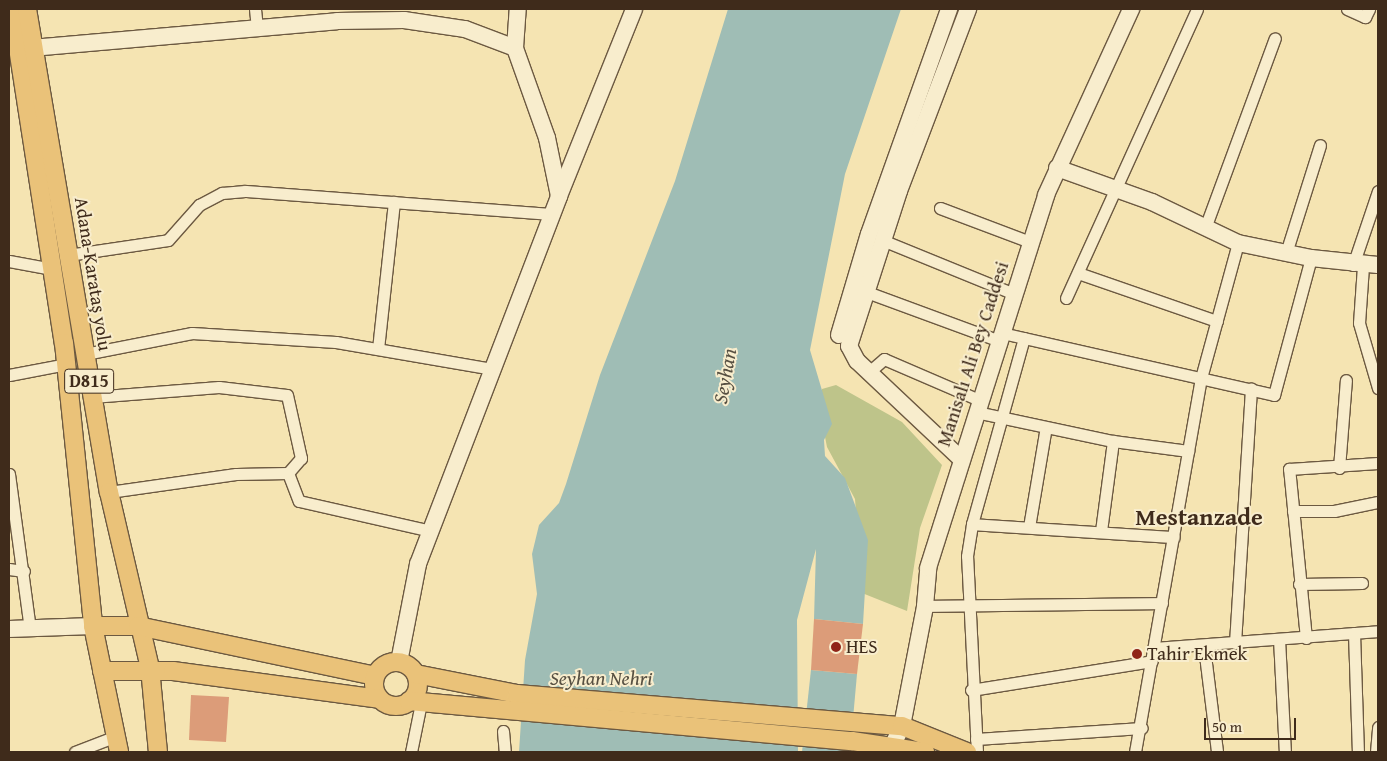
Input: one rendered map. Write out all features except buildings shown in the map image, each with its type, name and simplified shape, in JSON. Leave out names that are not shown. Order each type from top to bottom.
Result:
[{"type":"main road","points":[[518,9],[515,48],[548,138],[559,196]]},
{"type":"main road","points":[[399,662],[418,564],[559,196],[634,9]]},
{"type":"main road","points":[[870,372],[844,361],[838,344],[841,324],[949,9]]},
{"type":"main road","points":[[960,458],[870,372],[849,346],[864,291],[882,240],[968,9]]},
{"type":"main road","name":"Manisalı Ali Bey Caddesi","points":[[902,726],[925,606],[928,568],[960,458],[1001,337],[1030,242],[1058,168],[1131,9]]},
{"type":"main road","name":"Adana-Karataş yolu","points":[[15,12],[26,49],[68,255],[109,492],[138,626],[150,668],[158,752]]},
{"type":"main road","points":[[26,49],[257,28],[404,20],[465,29],[515,48]]},
{"type":"main road","name":"Adana-Karataş yolu","points":[[26,49],[52,269],[66,364],[93,626],[117,744]]},
{"type":"main road","points":[[1058,168],[1118,190],[1238,243],[1311,258],[1365,266]]},
{"type":"main road","points":[[9,628],[30,630],[93,626],[138,626],[375,676]]},
{"type":"main road","points":[[379,699],[374,688],[375,676],[384,665],[399,662],[416,674],[517,702],[852,741],[890,749],[925,752]]},
{"type":"main road","points":[[102,671],[150,668],[379,699],[397,706],[415,702],[517,702],[902,726],[971,746]]},
{"type":"main road","points":[[415,702],[417,689],[416,674]]},
{"type":"main road","points":[[890,749],[902,726]]},
{"type":"street","points":[[255,9],[257,28]]},
{"type":"street","points":[[1066,298],[1118,190],[1197,9]]},
{"type":"street","points":[[1347,9],[1365,18],[1369,9]]},
{"type":"street","points":[[1205,228],[1275,38]]},
{"type":"street","points":[[1286,253],[1320,145]]},
{"type":"street","points":[[68,255],[168,240],[199,205],[222,193],[245,191],[552,214]]},
{"type":"street","points":[[1378,191],[1365,266],[1358,323],[1378,388]]},
{"type":"street","points":[[378,350],[394,202]]},
{"type":"street","points":[[940,208],[1030,242]]},
{"type":"street","points":[[882,240],[1014,294]]},
{"type":"street","points":[[1135,752],[1142,728],[1201,378],[1238,243]]},
{"type":"street","points":[[864,291],[1001,337],[1024,338],[1274,394],[1311,258]]},
{"type":"street","points":[[9,260],[52,269]]},
{"type":"street","points":[[1078,273],[1217,321]]},
{"type":"street","points":[[85,354],[192,332],[336,342],[492,370]]},
{"type":"street","points":[[977,752],[971,746],[972,690],[966,606],[972,524],[1024,338]]},
{"type":"street","points":[[870,372],[884,359],[1002,420],[1113,441],[1188,452]]},
{"type":"street","points":[[9,375],[66,364]]},
{"type":"street","points":[[1339,468],[1346,380]]},
{"type":"street","points":[[92,397],[219,387],[287,395],[301,458],[288,474]]},
{"type":"street","points":[[1236,643],[1252,390]]},
{"type":"street","points":[[1029,527],[1046,427]]},
{"type":"street","points":[[1101,531],[1113,441]]},
{"type":"street","points":[[1306,638],[1299,584],[1289,469],[1339,468],[1378,463]]},
{"type":"street","points":[[9,474],[11,509],[24,571],[30,630]]},
{"type":"street","points":[[109,492],[236,474],[288,474]]},
{"type":"street","points":[[288,474],[298,501],[431,531]]},
{"type":"street","points":[[1293,512],[1334,511],[1378,502]]},
{"type":"street","points":[[972,524],[1174,537]]},
{"type":"street","points":[[9,569],[24,571]]},
{"type":"street","points":[[1299,584],[1362,583]]},
{"type":"street","points":[[925,606],[1162,603]]},
{"type":"street","points":[[1154,648],[1204,646],[1378,631]]},
{"type":"street","points":[[1354,633],[1358,752]]},
{"type":"street","points":[[1280,639],[1286,752]]},
{"type":"street","points":[[1204,646],[1218,752]]},
{"type":"street","points":[[972,690],[1152,661]]},
{"type":"street","points":[[411,752],[415,702]]},
{"type":"street","points":[[1376,752],[1378,727]]},
{"type":"street","points":[[971,746],[1142,728]]},
{"type":"street","points":[[503,731],[505,752]]},
{"type":"street","points":[[75,752],[117,744]]},
{"type":"green space","points":[[836,385],[902,422],[942,465],[920,528],[907,611],[862,593],[855,499],[827,447],[819,407],[822,389]]},
{"type":"water","points":[[728,9],[901,9],[845,174],[810,350],[832,424],[824,440],[825,456],[845,478],[868,540],[863,624],[814,619],[816,549],[797,620],[798,752],[519,752],[525,660],[537,594],[532,554],[539,525],[559,503],[566,484],[600,375],[675,181]]},
{"type":"water","points":[[811,670],[857,674],[850,752],[802,752]]},
{"type":"place","name":"HES","points":[[836,647]]},
{"type":"place","name":"Tahir Ekmek","points":[[1137,654]]},
{"type":"district","name":"Mestanzade","points":[[1199,517]]},
{"type":"water label","name":"Seyhan","points":[[724,376]]},
{"type":"water label","name":"Seyhan Nehri","points":[[601,677]]}]
